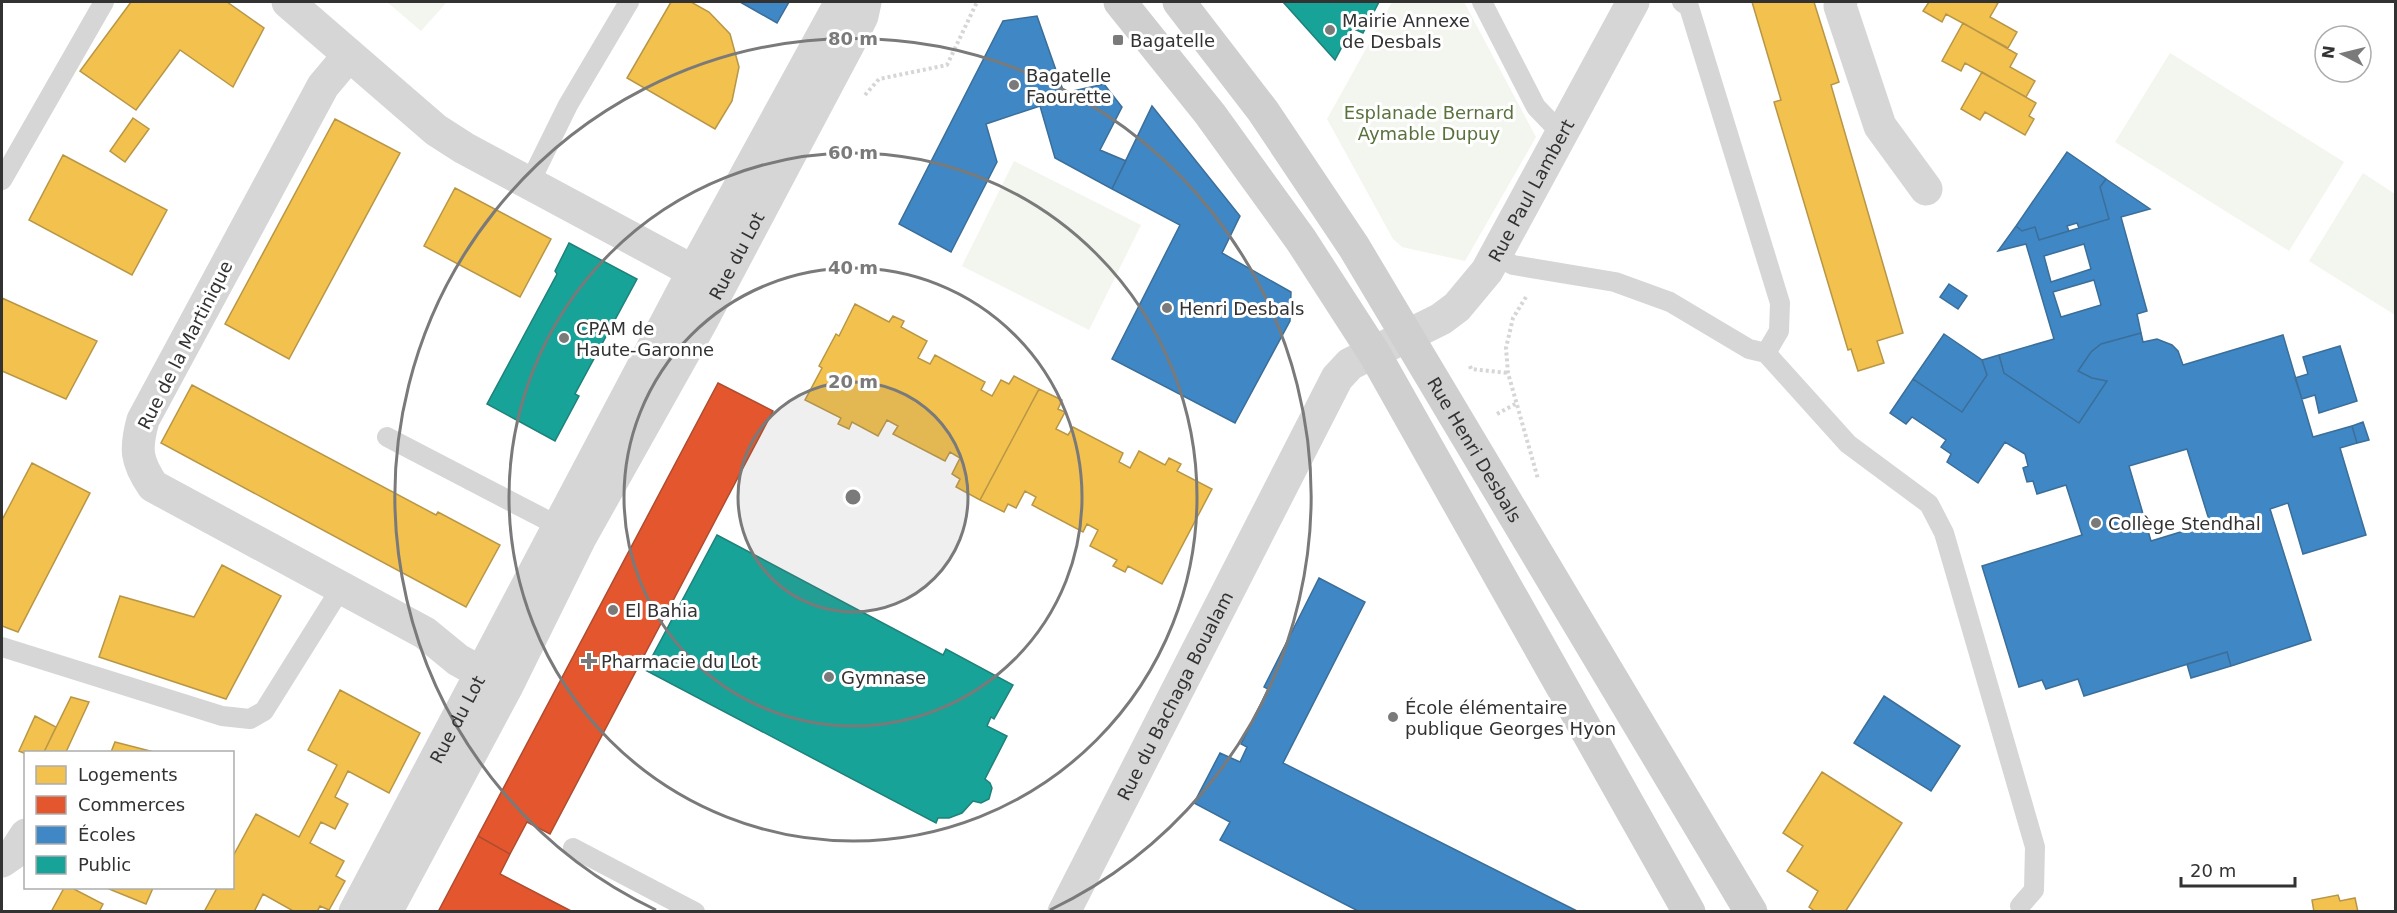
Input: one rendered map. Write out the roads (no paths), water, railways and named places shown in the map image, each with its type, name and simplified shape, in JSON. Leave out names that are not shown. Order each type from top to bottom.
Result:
[{"type":"street","points":[[288,2],[436,129],[464,148],[707,279]]},
{"type":"street","name":"Rue du Lot","points":[[386,912],[494,679],[707,279],[841,2]]},
{"type":"street","name":"Rue du Lot","points":[[707,279],[849,43],[862,16],[865,2]]},
{"type":"street","name":"Rue Henri Desbals","points":[[1120,2],[1210,114],[1301,240],[1390,345],[1751,912]]},
{"type":"street","name":"Rue Henri Desbals","points":[[1179,2],[1263,111],[1354,247],[1390,345],[1689,912]]},
{"type":"street","name":"Rue Paul Lambert","points":[[1286,479],[1337,378],[1350,364],[1441,319],[1456,308],[1487,271],[1633,2]]},
{"type":"street","points":[[1841,2],[1840,6],[1880,126],[1926,189]]},
{"type":"street","name":"Rue de la Martinique","points":[[349,54],[323,86],[142,420],[137,442],[140,466],[153,486],[425,633],[458,660],[494,679]]},
{"type":"street","name":"Rue du Bachaga Boualam","points":[[1064,912],[1286,479]]},
{"type":"street","name":"Rue du Lot","points":[[355,912],[494,679]]},
{"type":"street","points":[[2,861],[15,852],[24,838]]},
{"type":"lane","points":[[2,180],[104,2]]},
{"type":"lane","points":[[529,184],[568,105],[629,2]]},
{"type":"lane","points":[[1482,2],[1536,107],[1561,133]]},
{"type":"lane","points":[[1682,2],[1689,6],[1780,303],[1779,331],[1766,353]]},
{"type":"lane","points":[[1496,255],[1513,265],[1615,282],[1670,302],[1749,349],[1766,353],[1848,444],[1929,504],[1944,533],[2035,847],[2034,890],[2020,906]]},
{"type":"lane","points":[[387,437],[570,533]]},
{"type":"lane","points":[[2,647],[222,716],[250,719],[264,711],[341,588]]},
{"type":"lane","points":[[573,848],[695,912]]},
{"type":"place","name":"Mairie Annexe de Desbals","points":[[1330,30]]},
{"type":"place","name":"Bagatelle","points":[[1118,40]]},
{"type":"place","name":"Bagatelle Faourette","points":[[1014,85]]},
{"type":"place","name":"Henri Desbals","points":[[1167,308]]},
{"type":"place","name":"CPAM de Haute-Garonne","points":[[564,338]]},
{"type":"place","name":"Collège Stendhal","points":[[2096,523]]},
{"type":"place","name":"El Bahia","points":[[613,610]]},
{"type":"place","name":"Pharmacie du Lot","points":[[589,661]]},
{"type":"place","name":"Gymnase","points":[[829,677]]},
{"type":"place","name":"École élémentaire publique Georges Hyon","points":[[1393,717]]},
{"type":"park label","name":"Esplanade Bernard Aymable Dupuy","points":[[1429,122]]}]
